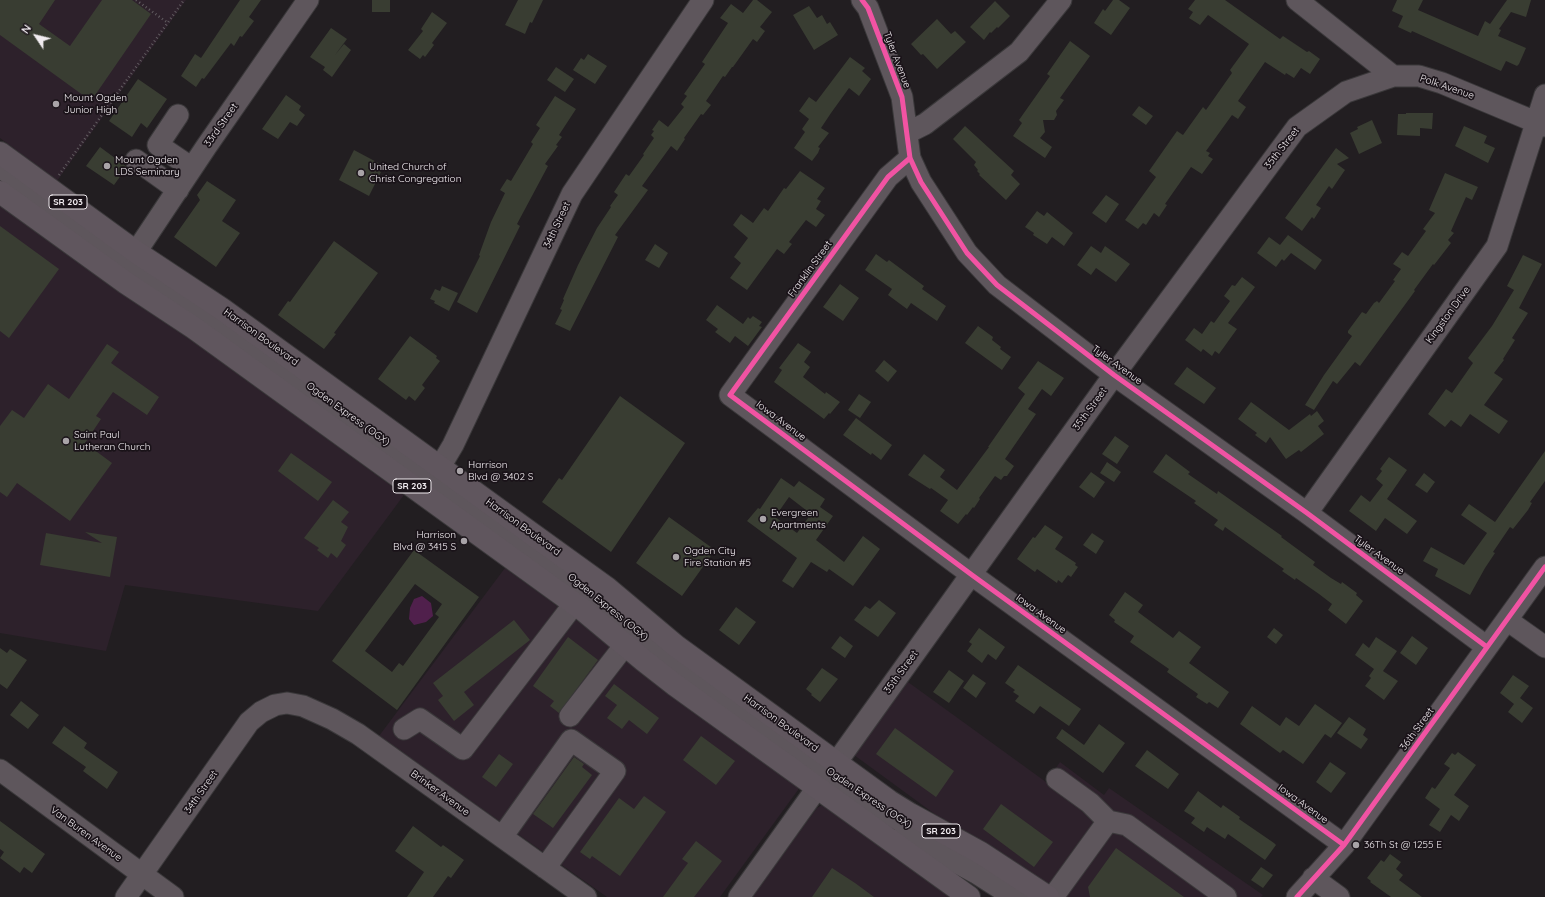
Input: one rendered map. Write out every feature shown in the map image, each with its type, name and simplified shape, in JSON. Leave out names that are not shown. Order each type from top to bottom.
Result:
[{"type":"main road","name":"Harrison Boulevard","points":[[0,153],[136,252],[222,309],[607,588],[676,646],[836,763],[910,814],[981,853],[1048,897]]},
{"type":"main road","name":"SR 203","points":[[0,192],[126,283],[200,333],[574,604],[676,685],[969,897]]},
{"type":"street","name":"33rd Street","points":[[136,252],[308,0]]},
{"type":"street","name":"34th Street","points":[[440,467],[453,445],[572,194],[703,0]]},
{"type":"street","name":"Tyler Avenue","points":[[862,0],[868,8],[902,97],[910,158],[921,182],[967,253],[997,285],[1114,376],[1306,513],[1487,647]]},
{"type":"street","points":[[907,133],[924,124],[1019,52],[1061,0]]},
{"type":"street","points":[[1297,0],[1393,76]]},
{"type":"street","name":"Polk Avenue","points":[[1393,76],[1419,76],[1442,83],[1541,123]]},
{"type":"street","name":"35th Street","points":[[836,763],[1114,376],[1297,127],[1346,92],[1393,76]]},
{"type":"street","name":"Kingston Drive","points":[[1306,513],[1498,246],[1541,123],[1545,95]]},
{"type":"street","points":[[178,115],[158,145],[192,168]]},
{"type":"street","name":"Franklin Street","points":[[730,394],[888,177],[910,158]]},
{"type":"street","points":[[136,160],[178,190]]},
{"type":"street","name":"Ogden Express (OGX)","points":[[0,167],[154,279],[209,314],[600,597],[674,660],[864,797],[897,819],[966,856],[1028,897]]},
{"type":"street","name":"Ogden Express (OGX)","points":[[0,177],[158,291],[211,324],[608,616],[674,672],[732,714],[889,824],[924,846],[976,873],[1013,897]]},
{"type":"street","name":"Iowa Avenue","points":[[730,394],[972,575],[1344,845]]},
{"type":"street","name":"36th Street","points":[[1297,897],[1344,845],[1545,567]]},
{"type":"street","points":[[404,729],[420,719],[463,749],[574,604]]},
{"type":"street","points":[[1507,620],[1545,647]]},
{"type":"street","points":[[570,716],[625,645]]},
{"type":"street","name":"34th Street","points":[[126,897],[249,722],[261,712],[275,705],[287,703]]},
{"type":"street","name":"Brinker Avenue","points":[[287,703],[303,706],[332,719],[358,734],[586,897]]},
{"type":"street","points":[[502,837],[571,740],[615,771],[545,868]]},
{"type":"street","name":"Van Buren Avenue","points":[[0,770],[173,897]]},
{"type":"street","points":[[1057,779],[1090,803],[1108,821],[1127,825],[1226,897]]},
{"type":"street","points":[[738,897],[817,788]]},
{"type":"street","points":[[1053,897],[1108,821]]},
{"type":"street","points":[[1313,878],[1339,897]]},
{"type":"path","points":[[136,0],[168,23]]},
{"type":"path","points":[[58,175],[184,0]]},
{"type":"shaded area","name":"Mount Ogden Junior High","points":[[0,0],[186,0],[57,181],[0,138]]},
{"type":"shaded area","points":[[0,201],[404,495],[318,611],[125,585],[106,651],[0,633]]},
{"type":"shaded area","points":[[505,568],[797,780],[798,790],[720,897],[607,897],[379,736]]},
{"type":"shaded area","points":[[422,596],[431,603],[433,616],[426,622],[414,625],[409,619],[410,608],[414,599]]},
{"type":"shaded area","points":[[908,682],[1046,782],[1060,762],[1104,795],[1109,788],[1263,895],[1261,897],[1048,897],[854,755]]},
{"type":"shaded area","points":[[822,805],[956,897],[752,897],[817,808]]},
{"type":"building","points":[[0,0],[55,0],[39,24],[70,46],[102,0],[132,0],[151,14],[91,101],[0,35]]},
{"type":"building","points":[[240,0],[261,0],[249,17],[254,21],[242,37],[240,36],[234,46],[231,43],[204,79],[202,78],[196,87],[181,76],[195,54],[201,58]]},
{"type":"building","points":[[372,0],[390,0],[390,12],[372,12]]},
{"type":"building","points":[[518,0],[543,0],[525,34],[505,25]]},
{"type":"building","points":[[753,0],[757,0],[772,12],[760,27],[765,31],[757,42],[753,39],[725,77],[723,76],[706,101],[711,105],[703,115],[701,114],[684,138],[685,139],[677,151],[671,146],[642,186],[648,190],[615,235],[618,237],[570,331],[555,324],[562,310],[560,309],[564,300],[563,299],[578,265],[597,228],[618,195],[614,192],[626,174],[629,176],[644,155],[643,154],[654,138],[651,135],[654,131],[652,130],[659,120],[668,127],[684,107],[681,104],[687,96],[684,94],[705,64],[702,62],[728,23],[720,18],[731,4],[743,13]]},
{"type":"building","points":[[1113,0],[1119,0],[1130,8],[1111,35],[1094,23],[1103,9],[1105,11]]},
{"type":"building","points":[[1195,0],[1225,0],[1280,39],[1283,36],[1320,59],[1310,74],[1301,68],[1294,78],[1286,73],[1285,75],[1265,62],[1238,101],[1246,107],[1238,119],[1232,115],[1206,151],[1210,153],[1208,156],[1213,159],[1202,174],[1191,167],[1165,204],[1167,205],[1159,217],[1154,213],[1146,225],[1143,223],[1138,229],[1125,220],[1156,177],[1149,171],[1177,131],[1183,135],[1203,107],[1206,110],[1232,73],[1230,70],[1249,44],[1208,15],[1200,25],[1189,18],[1193,12],[1188,9]]},
{"type":"building","points":[[1397,0],[1423,0],[1418,10],[1478,36],[1485,21],[1490,24],[1507,0],[1531,0],[1526,17],[1511,12],[1499,29],[1501,30],[1498,36],[1526,48],[1519,64],[1517,66],[1506,61],[1501,71],[1412,31],[1411,33],[1398,27],[1403,16],[1392,11]]},
{"type":"building","points":[[995,1],[1010,16],[998,28],[997,27],[991,33],[990,32],[984,40],[970,27]]},
{"type":"building","points":[[809,6],[817,18],[822,15],[827,24],[830,22],[838,35],[814,50],[793,15]]},
{"type":"building","points":[[432,12],[447,23],[432,43],[434,45],[425,57],[423,55],[420,59],[408,50],[423,31],[421,29]]},
{"type":"building","points":[[937,19],[951,34],[955,31],[966,42],[937,69],[911,44]]},
{"type":"building","points":[[331,28],[347,39],[335,55],[344,44],[351,50],[332,77],[323,70],[325,67],[310,57]]},
{"type":"building","points":[[1070,41],[1090,56],[1060,98],[1064,100],[1056,111],[1057,115],[1054,120],[1043,120],[1045,132],[1040,138],[1052,147],[1045,158],[1013,136],[1022,123],[1019,120],[1050,76],[1047,74]]},
{"type":"building","points":[[588,54],[607,66],[595,84],[573,70],[581,58],[584,60]]},
{"type":"building","points":[[850,57],[865,68],[862,71],[871,79],[859,96],[849,88],[831,113],[821,128],[829,133],[818,147],[820,148],[818,153],[812,161],[794,148],[805,132],[802,129],[809,119],[799,111],[809,97],[816,102]]},
{"type":"building","points":[[556,67],[574,79],[565,92],[547,80]]},
{"type":"building","points":[[138,79],[167,99],[147,128],[141,123],[132,137],[109,121]]},
{"type":"building","points":[[286,95],[301,106],[299,110],[305,115],[297,126],[290,122],[278,139],[262,129]]},
{"type":"building","points":[[555,96],[576,109],[559,135],[562,137],[556,145],[558,146],[545,164],[548,166],[517,224],[520,226],[477,313],[457,302],[480,256],[479,255],[491,222],[505,193],[500,190],[507,179],[511,181],[533,144],[531,142],[540,128],[536,125]]},
{"type":"building","points":[[1139,106],[1153,116],[1146,125],[1132,115]]},
{"type":"building","points":[[1433,113],[1432,129],[1420,128],[1420,136],[1397,135],[1398,114]]},
{"type":"building","points":[[1372,120],[1382,143],[1359,154],[1350,133],[1358,129],[1357,127]]},
{"type":"building","points":[[965,126],[1014,171],[1011,175],[1020,184],[1006,200],[979,175],[978,170],[974,165],[976,162],[953,139]]},
{"type":"building","points":[[1464,126],[1487,136],[1484,143],[1495,148],[1488,163],[1455,146]]},
{"type":"building","name":"Mount Ogden LDS Seminary","points":[[100,147],[127,167],[114,185],[86,166]]},
{"type":"building","points":[[1336,148],[1349,158],[1337,164],[1345,170],[1332,189],[1329,186],[1316,205],[1321,208],[1314,219],[1312,217],[1302,231],[1285,218]]},
{"type":"building","points":[[354,150],[384,166],[369,196],[339,180]]},
{"type":"building","points":[[800,171],[825,188],[817,199],[821,201],[816,209],[825,215],[816,227],[806,220],[789,242],[792,244],[784,254],[777,249],[747,290],[730,278],[741,263],[734,257],[748,238],[733,225],[741,214],[753,223],[764,208],[768,211],[784,188],[786,189]]},
{"type":"building","points":[[1445,173],[1478,187],[1472,200],[1466,197],[1451,231],[1454,233],[1448,240],[1451,243],[1434,265],[1433,264],[1360,366],[1355,362],[1337,384],[1333,381],[1314,410],[1305,405],[1352,336],[1348,333],[1348,331],[1362,312],[1366,314],[1374,303],[1377,301],[1379,303],[1395,281],[1393,280],[1401,269],[1393,264],[1402,252],[1408,256],[1426,231],[1423,229],[1435,213],[1429,210]]},
{"type":"building","points":[[207,181],[236,200],[222,221],[240,233],[216,267],[174,237],[200,200],[197,195]]},
{"type":"building","points":[[1106,195],[1119,204],[1106,223],[1092,213]]},
{"type":"building","points":[[1037,211],[1044,216],[1047,212],[1073,233],[1064,246],[1052,237],[1047,244],[1033,235],[1034,233],[1025,227]]},
{"type":"building","points":[[0,226],[59,269],[9,338],[0,331]]},
{"type":"building","points":[[1288,235],[1322,260],[1315,270],[1291,253],[1284,261],[1282,259],[1276,267],[1257,253],[1269,237],[1280,245]]},
{"type":"building","points":[[334,241],[378,273],[324,349],[278,315],[288,301],[290,302]]},
{"type":"building","points":[[655,244],[668,253],[659,268],[645,260]]},
{"type":"building","points":[[1091,246],[1101,253],[1105,246],[1130,264],[1116,282],[1096,268],[1091,275],[1077,265]]},
{"type":"building","points":[[876,254],[887,262],[889,260],[924,286],[922,289],[946,306],[937,321],[911,303],[907,309],[888,295],[892,289],[865,270]]},
{"type":"building","points":[[1523,255],[1542,264],[1519,308],[1528,313],[1512,338],[1515,340],[1503,359],[1504,360],[1494,373],[1503,379],[1484,405],[1508,421],[1499,434],[1470,414],[1461,427],[1451,420],[1445,427],[1428,414],[1446,389],[1452,393],[1473,363],[1468,358],[1492,326],[1514,290],[1507,286]]},
{"type":"building","points":[[1242,277],[1255,287],[1228,323],[1237,329],[1219,354],[1215,351],[1212,356],[1203,349],[1201,352],[1185,340],[1194,328],[1202,334],[1211,321],[1214,323],[1230,301],[1224,296],[1232,285],[1235,286]]},
{"type":"building","points":[[840,284],[859,298],[843,321],[823,307]]},
{"type":"building","points":[[442,286],[458,293],[449,311],[434,303],[435,301],[430,299],[435,289],[440,291]]},
{"type":"building","points":[[717,305],[743,324],[748,317],[750,319],[753,316],[762,322],[759,326],[762,327],[748,346],[735,336],[730,343],[715,332],[718,329],[706,320]]},
{"type":"building","points":[[978,326],[993,337],[992,340],[1001,347],[1000,349],[1011,357],[1002,370],[965,343]]},
{"type":"building","points":[[410,336],[437,356],[436,358],[440,361],[422,385],[425,388],[415,401],[409,396],[406,400],[378,379]]},
{"type":"building","points":[[798,343],[811,352],[804,362],[810,367],[803,377],[825,394],[826,392],[840,402],[824,419],[774,382],[782,370],[779,368]]},
{"type":"building","points":[[107,344],[119,352],[111,363],[159,397],[147,415],[113,392],[96,416],[101,419],[85,443],[112,463],[70,521],[17,483],[7,497],[0,492],[0,426],[12,410],[24,418],[48,384],[69,399]]},
{"type":"building","points":[[884,360],[897,371],[888,382],[875,371]]},
{"type":"building","points":[[1038,361],[1064,378],[1051,396],[1042,389],[1028,409],[1036,414],[1005,459],[1014,466],[1007,476],[1004,476],[1001,480],[995,476],[979,498],[980,499],[974,508],[973,507],[967,515],[966,514],[958,524],[940,511],[948,500],[908,475],[924,454],[945,470],[940,477],[957,490],[989,447],[1025,394],[1018,388]]},
{"type":"building","points":[[1187,367],[1216,388],[1204,404],[1174,384]]},
{"type":"building","points":[[859,394],[871,402],[860,418],[848,410]]},
{"type":"building","points":[[620,396],[685,443],[611,552],[542,502],[559,478],[562,480]]},
{"type":"building","points":[[1251,402],[1289,430],[1310,414],[1311,416],[1317,411],[1324,421],[1318,426],[1324,434],[1301,452],[1299,450],[1286,459],[1270,437],[1266,443],[1255,435],[1257,433],[1238,419]]},
{"type":"building","points":[[856,418],[892,445],[881,460],[872,453],[871,455],[843,435]]},
{"type":"building","points":[[1115,436],[1129,446],[1117,464],[1102,454]]},
{"type":"building","points":[[1545,451],[1545,481],[1530,502],[1532,503],[1528,510],[1513,529],[1510,527],[1493,552],[1495,553],[1470,595],[1435,576],[1438,569],[1423,561],[1431,547],[1464,565],[1487,533],[1461,515],[1469,504],[1495,522]]},
{"type":"building","points":[[291,453],[332,482],[318,501],[278,471]]},
{"type":"building","points":[[1166,454],[1190,472],[1188,474],[1217,494],[1218,491],[1282,536],[1281,537],[1315,562],[1313,565],[1331,578],[1341,584],[1342,582],[1357,593],[1356,595],[1363,601],[1346,624],[1328,610],[1332,604],[1296,578],[1295,580],[1282,571],[1284,569],[1225,527],[1223,531],[1214,525],[1218,520],[1194,503],[1196,501],[1153,472]]},
{"type":"building","points":[[1389,457],[1407,470],[1387,499],[1417,521],[1407,534],[1385,518],[1376,531],[1349,511],[1361,495],[1370,502],[1383,485],[1376,479],[1382,471],[1380,469]]},
{"type":"building","points":[[1107,462],[1121,472],[1114,482],[1100,473]]},
{"type":"building","points":[[1091,472],[1105,482],[1094,498],[1079,487]]},
{"type":"building","points":[[1424,473],[1435,482],[1427,493],[1415,485]]},
{"type":"building","points":[[781,478],[794,487],[799,481],[825,499],[820,507],[833,516],[816,540],[844,562],[863,536],[880,549],[853,586],[829,569],[827,572],[811,562],[793,588],[782,581],[797,558],[747,521],[758,508],[760,509]],"holes":[[[789,497],[811,514],[797,533],[775,517]]]},
{"type":"building","points":[[333,500],[349,512],[341,522],[348,527],[341,541],[346,545],[337,558],[331,553],[328,558],[317,550],[319,548],[304,538]]},
{"type":"building","name":"Ogden City Fire Station #5","points":[[669,517],[715,550],[682,596],[636,563]]},
{"type":"building","points":[[1045,525],[1063,537],[1055,549],[1076,563],[1075,565],[1078,567],[1071,577],[1068,575],[1062,583],[1058,580],[1057,583],[1037,569],[1035,572],[1017,559],[1033,537],[1035,538]]},
{"type":"building","points":[[85,532],[117,537],[110,577],[40,565],[46,533],[102,543]]},
{"type":"building","points":[[1092,533],[1104,541],[1096,554],[1083,545]]},
{"type":"building","points":[[414,550],[479,597],[397,710],[332,661]],"holes":[[[415,584],[442,604],[435,614],[439,617],[403,666],[399,663],[392,672],[365,651]]]},
{"type":"building","points":[[1125,592],[1143,605],[1138,612],[1173,638],[1179,631],[1201,647],[1189,663],[1229,692],[1218,708],[1209,702],[1207,704],[1196,697],[1198,694],[1167,672],[1169,669],[1130,642],[1134,636],[1114,622],[1115,620],[1109,615]]},
{"type":"building","points":[[879,600],[896,613],[878,637],[854,620],[865,606],[870,609]]},
{"type":"building","points":[[736,607],[756,622],[739,645],[719,630]]},
{"type":"building","points":[[514,620],[530,640],[464,692],[474,705],[454,721],[438,700],[443,696],[433,683]]},
{"type":"building","points":[[979,628],[1005,647],[996,660],[988,654],[982,663],[967,651],[972,644],[969,642]]},
{"type":"building","points":[[1274,628],[1283,635],[1276,644],[1267,637]]},
{"type":"building","points":[[840,636],[853,646],[845,658],[831,648]]},
{"type":"building","points":[[1412,636],[1428,648],[1416,665],[1400,653]]},
{"type":"building","points":[[568,637],[598,660],[559,713],[550,706],[554,701],[533,686]]},
{"type":"building","points":[[1376,637],[1397,651],[1383,671],[1398,681],[1384,700],[1365,686],[1371,678],[1369,676],[1374,669],[1355,655],[1363,643],[1369,648]]},
{"type":"building","points":[[0,648],[7,653],[10,649],[27,660],[7,689],[0,684]]},
{"type":"building","points":[[1018,665],[1081,709],[1069,726],[1040,706],[1034,714],[1015,701],[1019,696],[1013,692],[1015,690],[1005,683]]},
{"type":"building","points":[[822,668],[838,679],[820,702],[806,689]]},
{"type":"building","points":[[949,670],[964,681],[949,703],[933,692]]},
{"type":"building","points":[[973,674],[986,683],[976,698],[963,688]]},
{"type":"building","points":[[1513,675],[1529,686],[1520,698],[1533,708],[1522,723],[1508,712],[1514,704],[1500,693]]},
{"type":"building","points":[[614,684],[659,718],[647,734],[629,720],[622,729],[607,718],[617,705],[605,696]]},
{"type":"building","points":[[21,701],[39,715],[28,729],[10,715]]},
{"type":"building","points":[[1315,704],[1342,723],[1331,738],[1325,734],[1303,764],[1283,750],[1280,753],[1240,724],[1252,706],[1280,726],[1286,717],[1299,726]]},
{"type":"building","points":[[1349,717],[1366,729],[1363,735],[1368,739],[1361,749],[1337,733]]},
{"type":"building","points":[[1099,724],[1125,743],[1103,773],[1056,738],[1062,729],[1084,745]]},
{"type":"building","points":[[64,726],[87,743],[84,748],[118,772],[107,789],[83,771],[86,767],[52,743]]},
{"type":"building","points":[[895,728],[954,771],[936,797],[876,754]]},
{"type":"building","points":[[701,736],[735,761],[716,785],[683,760]]},
{"type":"building","points":[[1147,750],[1179,774],[1168,789],[1135,766]]},
{"type":"building","points":[[1458,752],[1476,765],[1454,795],[1469,806],[1459,821],[1451,815],[1440,832],[1429,825],[1440,809],[1425,798],[1432,787],[1435,789],[1450,768],[1444,764],[1452,753],[1455,755]]},
{"type":"building","points":[[499,754],[513,764],[496,787],[482,777]]},
{"type":"building","points":[[574,757],[584,764],[582,767],[592,775],[553,828],[533,814]]},
{"type":"building","points":[[1330,762],[1346,773],[1331,793],[1316,782]]},
{"type":"building","points":[[1198,791],[1221,808],[1223,805],[1240,817],[1239,819],[1276,845],[1265,860],[1228,834],[1225,839],[1207,827],[1204,832],[1191,823],[1195,818],[1184,811]]},
{"type":"building","points":[[644,796],[666,812],[620,876],[592,856],[590,859],[580,852],[619,798],[634,809]]},
{"type":"building","points":[[1001,804],[1053,842],[1034,867],[983,829]]},
{"type":"building","points":[[0,821],[45,854],[32,873],[24,867],[20,873],[0,858],[4,852],[0,849]]},
{"type":"building","points":[[413,826],[441,847],[443,845],[464,860],[451,878],[448,876],[433,897],[407,897],[424,872],[395,851]]},
{"type":"building","points":[[696,841],[722,861],[694,897],[663,897],[688,863],[682,859]]},
{"type":"building","points":[[1116,848],[1184,897],[1090,897],[1088,887]]},
{"type":"building","points":[[1390,854],[1401,862],[1396,869],[1403,875],[1399,880],[1422,897],[1391,897],[1370,882],[1371,881],[1367,878],[1381,860],[1384,862]]},
{"type":"building","points":[[1261,867],[1273,875],[1263,888],[1251,880]]},
{"type":"building","points":[[832,868],[855,883],[874,897],[812,897]]},
{"type":"cycle path","points":[[862,0],[868,8],[902,97],[910,158],[921,182],[967,253],[997,285],[1114,375],[1307,513],[1487,647]]},
{"type":"cycle path","points":[[910,158],[888,177],[730,395],[972,575],[1344,845]]},
{"type":"cycle path","points":[[1297,897],[1344,845],[1545,567]]},
{"type":"place","name":"Mount Ogden Junior High","points":[[56,104]]},
{"type":"place","name":"Mount Ogden LDS Seminary","points":[[107,166]]},
{"type":"place","name":"United Church of Christ Congregation","points":[[361,173]]},
{"type":"place","name":"Saint Paul Lutheran Church","points":[[66,441]]},
{"type":"place","name":"Harrison Blvd @ 3402 S","points":[[460,471]]},
{"type":"place","name":"Evergreen Apartments","points":[[763,519]]},
{"type":"place","name":"Harrison Blvd @ 3415 S","points":[[464,541]]},
{"type":"place","name":"Ogden City Fire Station #5","points":[[676,557]]},
{"type":"place","name":"36Th St @ 1255 E","points":[[1356,845]]}]
